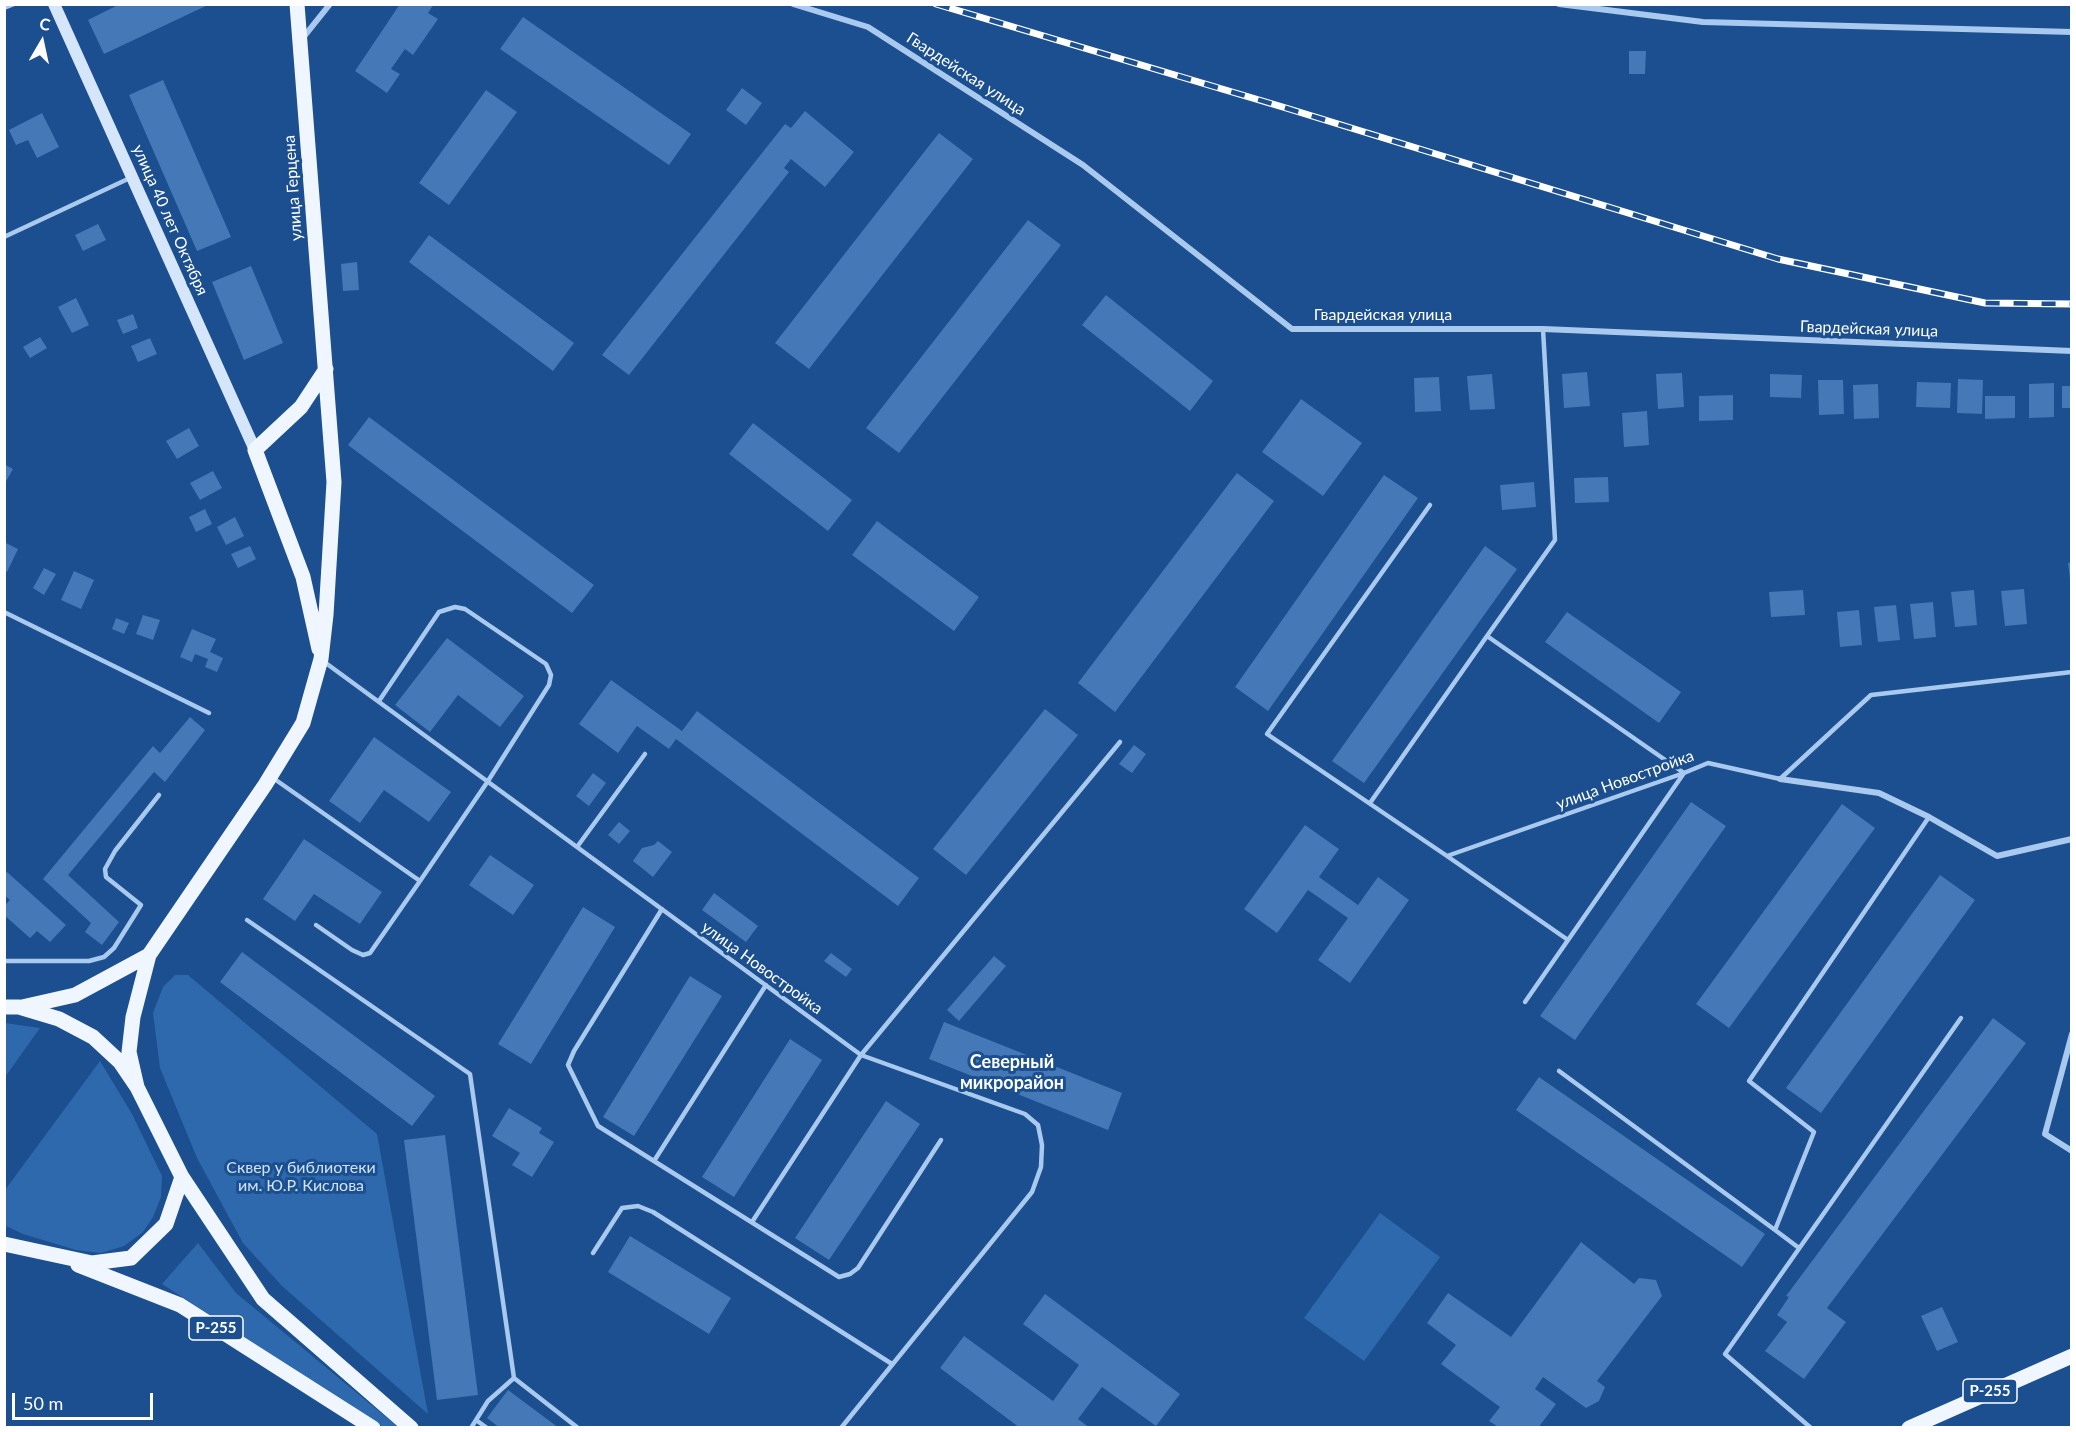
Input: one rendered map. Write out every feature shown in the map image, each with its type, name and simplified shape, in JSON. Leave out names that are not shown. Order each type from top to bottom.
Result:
[{"type":"main road","name":"улица 40 лет Октября","points":[[54,4],[255,450]]},
{"type":"main road","name":"улица Герцена","points":[[149,955],[271,776],[303,723],[321,659],[334,482],[297,4]]},
{"type":"main road","points":[[321,659],[303,577],[255,450],[301,407],[326,369]]},
{"type":"main road","points":[[12,1007],[75,995],[149,955]]},
{"type":"main road","points":[[137,1087],[129,1052],[133,1017],[149,955]]},
{"type":"main road","points":[[12,1007],[59,1019],[93,1037],[120,1062],[137,1087],[182,1177],[263,1299],[411,1428]]},
{"type":"main road","name":"Р-255","points":[[4,1244],[92,1263],[131,1258],[166,1224],[182,1177]]},
{"type":"main road","name":"Р-255","points":[[47,1253],[180,1305],[373,1428]]},
{"type":"main road","name":"Р-255","points":[[1909,1428],[2072,1356]]},
{"type":"street","points":[[300,41],[330,4]]},
{"type":"street","name":"Гвардейская улица","points":[[794,4],[868,27],[1083,165],[1292,329],[1543,329],[2072,351]]},
{"type":"street","points":[[1559,4],[1703,22],[2072,32]]},
{"type":"street","points":[[1780,778],[1879,793],[1929,817],[1997,856],[2072,838]]},
{"type":"street","points":[[2072,1034],[2045,1134],[2072,1151]]},
{"type":"lane","points":[[4,8],[14,4]]},
{"type":"lane","points":[[4,237],[132,177]]},
{"type":"lane","points":[[1370,803],[1555,540],[1543,329]]},
{"type":"lane","points":[[1430,505],[1267,734],[1568,940]]},
{"type":"lane","points":[[316,925],[352,950],[363,955],[370,953],[488,781],[549,685],[551,675],[546,664],[465,609],[455,607],[439,612],[379,701]]},
{"type":"lane","points":[[4,612],[210,713]]},
{"type":"lane","points":[[1487,636],[1684,774],[1525,1002]]},
{"type":"lane","name":"улица Новостройка","points":[[321,659],[861,1055],[1025,1114],[1038,1125],[1042,1145],[1041,1167],[1032,1191],[841,1428]]},
{"type":"lane","points":[[1780,778],[1871,695],[2072,672]]},
{"type":"lane","points":[[752,1222],[861,1055],[1120,742]]},
{"type":"lane","points":[[577,847],[645,754]]},
{"type":"lane","name":"улица Новостройка","points":[[1447,856],[1684,774],[1708,763],[1780,778]]},
{"type":"lane","points":[[271,776],[420,881]]},
{"type":"lane","points":[[4,961],[89,961],[104,957],[114,948],[141,905],[106,877],[105,869],[115,850],[159,795]]},
{"type":"lane","points":[[1775,1230],[1814,1132],[1749,1081],[1929,817]]},
{"type":"lane","points":[[662,909],[574,1051],[568,1065],[598,1126],[839,1277],[850,1274],[858,1268],[941,1140]]},
{"type":"lane","points":[[247,920],[470,1074],[514,1378],[578,1428]]},
{"type":"lane","points":[[654,1161],[766,985]]},
{"type":"lane","points":[[1811,1428],[1725,1354],[1961,1018]]},
{"type":"lane","points":[[1560,1071],[1799,1248]]},
{"type":"lane","points":[[593,1253],[622,1208],[638,1206],[653,1212],[892,1364]]},
{"type":"lane","points":[[471,1428],[488,1401],[514,1378]]},
{"type":"lane","points":[[476,1420],[487,1428]]},
{"type":"green space","name":"Сквер у библиотеки им. Ю.Р. Кислова","points":[[175,975],[188,975],[377,1134],[428,1414],[282,1286],[243,1243],[197,1158],[160,1068],[153,1013],[163,987]]},
{"type":"green space","points":[[4,1023],[40,1028],[5,1077]]},
{"type":"green space","points":[[100,1061],[132,1114],[162,1176],[161,1197],[153,1217],[143,1232],[124,1246],[101,1253],[76,1250],[23,1234],[4,1225],[5,1190]]},
{"type":"green space","points":[[1380,1213],[1440,1257],[1364,1361],[1304,1318]]},
{"type":"green space","points":[[198,1243],[236,1293],[398,1427],[383,1427],[162,1284]]},
{"type":"building","points":[[120,4],[210,4],[104,54],[88,20]]},
{"type":"building","points":[[400,4],[434,4],[428,13],[438,19],[413,55],[405,49],[391,69],[400,74],[387,93],[355,71]]},
{"type":"building","points":[[523,17],[691,134],[669,165],[500,49]]},
{"type":"building","points":[[1629,51],[1646,51],[1645,74],[1629,74]]},
{"type":"building","points":[[163,80],[231,237],[197,251],[129,95]]},
{"type":"building","points":[[742,88],[762,103],[746,125],[726,110]]},
{"type":"building","points":[[486,90],[517,112],[449,205],[419,183]]},
{"type":"building","points":[[805,111],[854,152],[825,187],[791,159],[784,168],[789,172],[629,375],[602,355],[785,124],[791,128]]},
{"type":"building","points":[[42,113],[59,147],[37,158],[28,140],[16,145],[9,130]]},
{"type":"building","points":[[939,133],[973,159],[809,369],[775,343]]},
{"type":"building","points":[[1028,220],[1061,245],[899,453],[866,428]]},
{"type":"building","points":[[98,224],[106,240],[83,251],[75,235]]},
{"type":"building","points":[[429,235],[574,343],[553,371],[409,262]]},
{"type":"building","points":[[357,262],[359,290],[343,291],[341,264]]},
{"type":"building","points":[[251,266],[283,343],[244,360],[212,282]]},
{"type":"building","points":[[1106,295],[1213,381],[1190,411],[1082,325]]},
{"type":"building","points":[[76,298],[89,325],[72,333],[58,307]]},
{"type":"building","points":[[133,314],[138,328],[123,334],[117,320]]},
{"type":"building","points":[[40,337],[47,348],[30,358],[23,347]]},
{"type":"building","points":[[150,338],[157,354],[138,362],[131,346]]},
{"type":"building","points":[[1587,372],[1590,406],[1564,408],[1562,374]]},
{"type":"building","points":[[1682,373],[1684,407],[1658,409],[1656,374]]},
{"type":"building","points":[[1492,374],[1495,409],[1470,410],[1467,376]]},
{"type":"building","points":[[1770,374],[1802,375],[1801,398],[1770,397]]},
{"type":"building","points":[[1439,377],[1441,411],[1415,412],[1414,378]]},
{"type":"building","points":[[1958,379],[1983,380],[1982,414],[1957,413]]},
{"type":"building","points":[[1818,380],[1843,380],[1844,414],[1819,415]]},
{"type":"building","points":[[1917,382],[1951,383],[1950,408],[1916,407]]},
{"type":"building","points":[[2054,383],[2054,417],[2029,418],[2029,384]]},
{"type":"building","points":[[1878,384],[1879,418],[1854,419],[1853,385]]},
{"type":"building","points":[[2062,386],[2072,386],[2072,408],[2062,408]]},
{"type":"building","points":[[1733,395],[1733,420],[1699,421],[1699,396]]},
{"type":"building","points":[[1985,396],[2015,396],[2015,418],[1985,419]]},
{"type":"building","points":[[1301,399],[1362,443],[1323,496],[1262,452]]},
{"type":"building","points":[[1647,411],[1649,445],[1624,447],[1622,413]]},
{"type":"building","points":[[369,417],[594,585],[572,613],[348,445]]},
{"type":"building","points":[[753,423],[852,500],[828,531],[729,454]]},
{"type":"building","points":[[189,428],[199,446],[177,459],[166,441]]},
{"type":"building","points":[[4,464],[13,469],[4,485]]},
{"type":"building","points":[[213,471],[222,488],[200,500],[190,483]]},
{"type":"building","points":[[1237,473],[1274,501],[1115,712],[1078,683]]},
{"type":"building","points":[[1384,475],[1418,498],[1268,711],[1235,687]]},
{"type":"building","points":[[1608,477],[1609,502],[1575,503],[1574,478]]},
{"type":"building","points":[[1534,482],[1536,507],[1502,510],[1500,485]]},
{"type":"building","points":[[205,509],[212,524],[196,532],[189,517]]},
{"type":"building","points":[[235,517],[244,536],[226,545],[217,527]]},
{"type":"building","points":[[877,521],[979,597],[954,631],[852,555]]},
{"type":"building","points":[[4,542],[18,549],[7,572],[4,571]]},
{"type":"building","points":[[250,546],[256,559],[238,568],[231,554]]},
{"type":"building","points":[[1485,546],[1517,569],[1364,783],[1332,761]]},
{"type":"building","points":[[2072,562],[2072,579],[2070,579],[2068,563]]},
{"type":"building","points":[[44,568],[56,574],[44,595],[33,588]]},
{"type":"building","points":[[74,571],[94,580],[81,609],[61,600]]},
{"type":"building","points":[[2024,589],[2027,624],[2005,626],[2001,591]]},
{"type":"building","points":[[1803,590],[1805,615],[1771,617],[1769,592]]},
{"type":"building","points":[[1974,590],[1977,625],[1955,627],[1951,592]]},
{"type":"building","points":[[1933,602],[1936,637],[1914,639],[1910,604]]},
{"type":"building","points":[[1896,605],[1900,640],[1878,642],[1874,607]]},
{"type":"building","points":[[1859,610],[1862,645],[1840,647],[1837,612]]},
{"type":"building","points":[[1567,612],[1681,692],[1659,723],[1545,642]]},
{"type":"building","points":[[143,615],[160,620],[153,640],[136,634]]},
{"type":"building","points":[[116,618],[129,623],[124,634],[112,629]]},
{"type":"building","points":[[192,629],[216,639],[210,652],[223,658],[217,672],[205,667],[208,659],[195,654],[192,662],[180,657]]},
{"type":"building","points":[[447,638],[524,696],[500,727],[458,695],[430,732],[395,705]]},
{"type":"building","points":[[611,680],[682,731],[697,711],[919,878],[898,906],[676,739],[669,749],[637,726],[618,753],[579,724]]},
{"type":"building","points":[[1045,709],[1078,735],[966,875],[933,849]]},
{"type":"building","points":[[190,717],[205,730],[165,782],[154,772],[68,875],[119,922],[102,945],[85,932],[91,923],[43,879],[153,746],[160,753]]},
{"type":"building","points":[[374,737],[451,792],[429,822],[384,790],[360,823],[329,801]]},
{"type":"building","points":[[1134,745],[1146,754],[1132,773],[1119,764]]},
{"type":"building","points":[[593,773],[606,783],[589,806],[576,796]]},
{"type":"building","points":[[1691,802],[1726,826],[1575,1040],[1540,1016]]},
{"type":"building","points":[[1842,804],[1875,828],[1729,1028],[1696,1004]]},
{"type":"building","points":[[619,822],[630,831],[619,844],[608,835]]},
{"type":"building","points":[[1305,825],[1339,849],[1319,877],[1358,905],[1378,877],[1409,900],[1350,983],[1318,960],[1348,918],[1308,890],[1277,933],[1244,909]]},
{"type":"building","points":[[304,839],[382,892],[360,924],[314,894],[295,921],[263,899]]},
{"type":"building","points":[[658,841],[672,852],[653,877],[633,861],[642,848],[654,845]]},
{"type":"building","points":[[490,855],[534,885],[513,915],[469,885]]},
{"type":"building","points":[[7,872],[66,925],[50,942],[37,931],[30,938],[4,915],[4,906],[10,900],[4,895],[4,874]]},
{"type":"building","points":[[1940,875],[1975,900],[1821,1113],[1786,1088]]},
{"type":"building","points":[[714,893],[758,926],[746,942],[702,910]]},
{"type":"building","points":[[583,907],[615,927],[531,1064],[498,1044]]},
{"type":"building","points":[[242,952],[435,1096],[412,1126],[220,982]]},
{"type":"building","points":[[831,953],[852,969],[846,977],[824,961]]},
{"type":"building","points":[[994,956],[1006,966],[959,1021],[947,1010]]},
{"type":"building","points":[[690,976],[722,996],[634,1136],[603,1117]]},
{"type":"building","points":[[1993,1018],[2026,1043],[1827,1308],[1846,1322],[1804,1379],[1765,1351],[1787,1322],[1777,1315],[1789,1297],[1786,1296]]},
{"type":"building","points":[[944,1022],[1122,1093],[1108,1130],[929,1059]]},
{"type":"building","points":[[790,1039],[822,1060],[734,1197],[702,1177]]},
{"type":"building","points":[[1539,1077],[1765,1234],[1742,1267],[1516,1110]]},
{"type":"building","points":[[886,1101],[920,1124],[829,1260],[795,1238]]},
{"type":"building","points":[[509,1108],[542,1128],[539,1133],[554,1142],[532,1177],[512,1165],[520,1153],[492,1136]]},
{"type":"building","points":[[445,1135],[478,1395],[437,1400],[404,1140]]},
{"type":"building","points":[[630,1236],[731,1298],[709,1334],[608,1272]]},
{"type":"building","points":[[1581,1242],[1634,1284],[1639,1278],[1656,1280],[1662,1296],[1597,1381],[1605,1387],[1599,1401],[1586,1408],[1543,1377],[1535,1389],[1556,1404],[1538,1428],[1500,1428],[1489,1421],[1500,1407],[1441,1364],[1456,1345],[1427,1323],[1448,1293],[1511,1337]]},
{"type":"building","points":[[1045,1294],[1180,1394],[1156,1426],[1102,1387],[1078,1419],[1090,1428],[1020,1428],[940,1368],[964,1336],[1053,1401],[1079,1365],[1023,1324]]},
{"type":"building","points":[[1942,1307],[1958,1342],[1937,1351],[1921,1316]]},
{"type":"building","points":[[508,1390],[559,1428],[500,1428],[487,1418]]},
{"type":"railway","points":[[936,4],[1286,108],[1778,259],[1985,303],[2072,304]]},
{"type":"district","name":"Северный микрорайон","points":[[1012,1072]]}]
